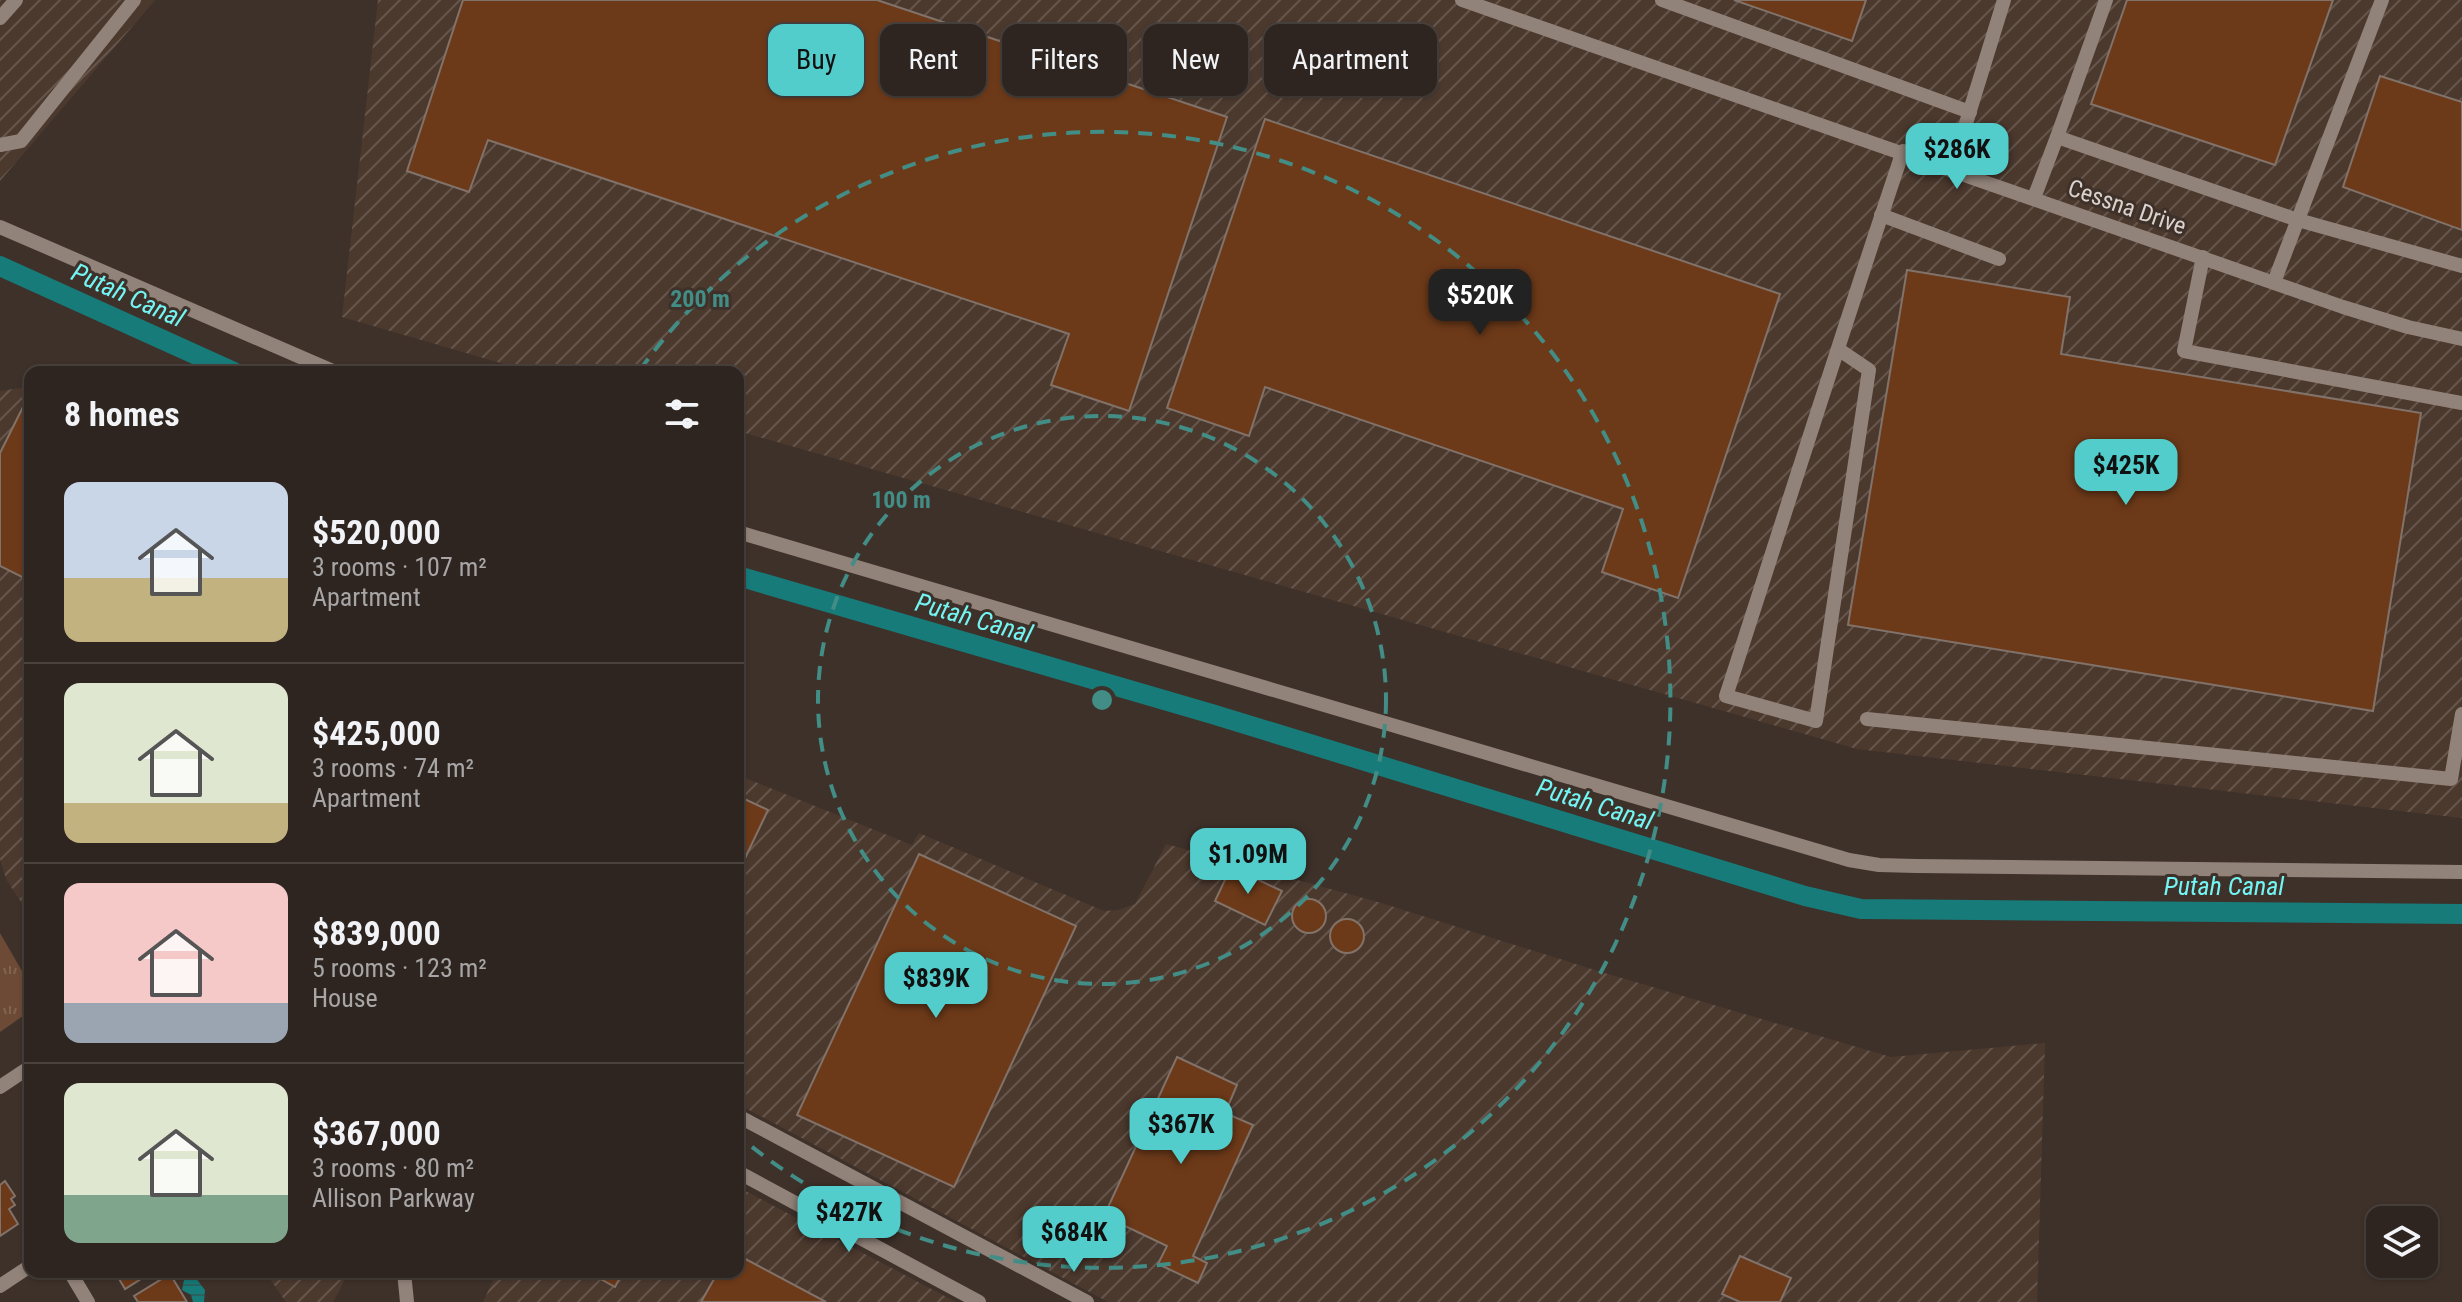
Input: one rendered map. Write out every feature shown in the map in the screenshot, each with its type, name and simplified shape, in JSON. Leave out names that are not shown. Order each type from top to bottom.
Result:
[{"type":"street","points":[[0,18],[16,0]]},
{"type":"street","points":[[0,145],[21,141],[134,0]]},
{"type":"street","name":"Cessna Drive","points":[[1462,0],[2274,282],[2408,327],[2462,339]]},
{"type":"street","points":[[1662,0],[1970,112]]},
{"type":"street","points":[[1952,169],[2004,0]]},
{"type":"street","points":[[2034,198],[2106,0]]},
{"type":"street","points":[[2274,282],[2382,0]]},
{"type":"street","points":[[2057,137],[2298,220],[2462,266]]},
{"type":"street","points":[[1838,349],[1869,370],[1816,721],[1726,696],[1881,215],[1903,151]]},
{"type":"street","points":[[1881,215],[1999,259]]},
{"type":"street","points":[[0,227],[321,366]]},
{"type":"street","points":[[2203,257],[2184,351],[2462,403]]},
{"type":"street","points":[[744,534],[1849,860],[1916,866],[2462,872]]},
{"type":"street","points":[[1867,719],[2451,779],[2462,714]]},
{"type":"street","points":[[0,1087],[24,1071]]},
{"type":"street","points":[[744,1119],[1087,1302]]},
{"type":"street","points":[[744,1175],[979,1302]]},
{"type":"street","points":[[0,1286],[24,1270]]},
{"type":"street","points":[[74,1278],[88,1302]]},
{"type":"street","points":[[405,1278],[407,1302]]},
{"type":"shaded area","points":[[0,0],[155,0],[0,181]]},
{"type":"shaded area","points":[[378,0],[2462,0],[2462,818],[1857,749],[744,433],[744,366],[511,366],[342,317]]},
{"type":"shaded area","points":[[24,388],[24,907],[6,879],[0,859],[0,391]]},
{"type":"shaded area","points":[[744,777],[912,845],[919,833],[1104,911],[1135,904],[1166,844],[1378,902],[1598,971],[1891,1057],[2045,1043],[2037,1302],[1108,1302],[744,1107]]},
{"type":"shaded area","points":[[744,1190],[956,1302],[483,1302],[494,1278],[744,1278]]},
{"type":"shaded area","points":[[269,1278],[346,1278],[333,1302],[286,1302]]},
{"type":"green space","points":[[0,933],[24,975],[24,1015],[0,1032]]},
{"type":"water","points":[[184,1278],[196,1278],[205,1290],[204,1302],[193,1302],[191,1295],[182,1290]]},
{"type":"building","points":[[463,0],[877,0],[949,24],[880,24],[880,96],[986,96],[986,36],[1002,42],[1002,96],[1127,96],[1127,84],[1143,89],[1143,96],[1164,96],[1227,117],[1129,411],[1051,385],[1069,334],[488,140],[469,192],[407,171]]},
{"type":"building","points":[[1734,0],[1866,0],[1852,41]]},
{"type":"building","points":[[2127,0],[2333,0],[2275,165],[2091,104]]},
{"type":"building","points":[[2380,76],[2462,102],[2462,230],[2343,187]]},
{"type":"building","points":[[1265,119],[1780,294],[1678,598],[1602,572],[1623,509],[1265,387],[1249,436],[1167,408]]},
{"type":"building","points":[[1907,270],[2070,297],[2061,354],[2421,413],[2373,711],[1848,625]]},
{"type":"building","points":[[24,405],[24,578],[0,566],[0,453]]},
{"type":"building","points":[[744,799],[768,810],[744,860]]},
{"type":"building","points":[[919,854],[1076,926],[954,1187],[797,1115]]},
{"type":"building","points":[[1231,867],[1282,891],[1265,925],[1215,901]]},
{"type":"building","points":[[1309,899],[1321,904],[1326,916],[1321,928],[1309,933],[1297,928],[1292,916],[1297,904]]},
{"type":"building","points":[[1347,919],[1359,924],[1364,936],[1359,948],[1347,953],[1335,948],[1330,936],[1335,924]]},
{"type":"building","points":[[1177,1057],[1237,1085],[1225,1113],[1253,1125],[1193,1256],[1207,1263],[1198,1283],[1158,1264],[1167,1246],[1104,1216]]},
{"type":"building","points":[[5,1181],[15,1196],[11,1199],[15,1205],[9,1209],[18,1224],[0,1236],[0,1185]]},
{"type":"building","points":[[1740,1256],[1791,1278],[1780,1302],[1740,1302],[1722,1294]]},
{"type":"building","points":[[744,1258],[826,1302],[701,1302],[715,1278],[744,1278]]},
{"type":"building","points":[[119,1278],[142,1278],[125,1289]]},
{"type":"building","points":[[163,1278],[172,1278],[187,1302],[138,1302],[134,1296]]},
{"type":"building","points":[[599,1278],[620,1278],[615,1287]]},
{"type":"waterway","name":"Putah Canal","points":[[0,266],[221,366]]},
{"type":"waterway","name":"Putah Canal","points":[[744,578],[1212,714],[1805,896],[1861,909],[2462,914]]}]
